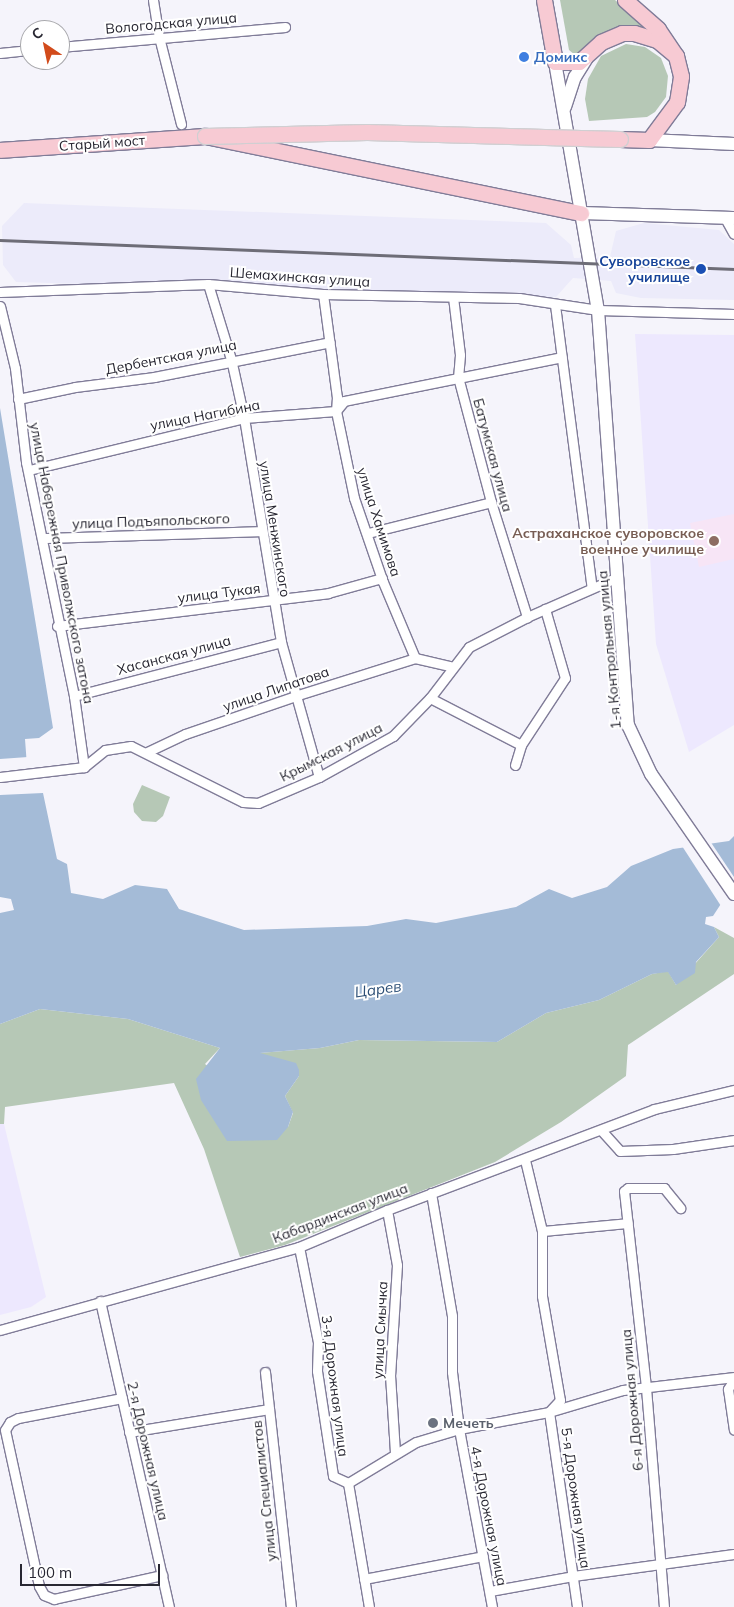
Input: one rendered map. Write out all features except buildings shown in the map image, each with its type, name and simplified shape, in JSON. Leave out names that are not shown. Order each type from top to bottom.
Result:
[{"type":"main road","points":[[544,0],[555,62],[574,64],[587,58]]},
{"type":"main road","points":[[625,0],[658,29],[676,56],[681,76],[677,102],[649,140]]},
{"type":"main road","points":[[564,112],[570,88],[587,58],[601,42],[622,33],[634,33],[657,40],[676,56]]},
{"type":"main road","name":"1-я Контрольная улица","points":[[555,62],[598,310],[628,725],[651,774],[734,894]]},
{"type":"main road","points":[[204,136],[367,132],[734,144]]},
{"type":"main road","points":[[204,136],[582,213],[729,218]]},
{"type":"main road","name":"Старый мост","points":[[0,150],[204,136]]},
{"type":"street","points":[[153,0],[159,37],[181,124]]},
{"type":"street","name":"Вологодская улица","points":[[70,46],[285,27]]},
{"type":"street","points":[[0,53],[20,51]]},
{"type":"street","points":[[729,218],[734,234]]},
{"type":"street","name":"Шемахинская улица","points":[[0,292],[208,284],[323,294],[519,298],[555,305],[598,310],[734,314]]},
{"type":"street","name":"улица Менжинского","points":[[208,284],[231,359],[244,418],[260,531],[281,642],[298,695],[319,777]]},
{"type":"street","name":"улица Хамимова","points":[[323,294],[330,342],[336,411],[354,498],[368,533],[382,578],[415,658]]},
{"type":"street","name":"Батумская улица","points":[[453,297],[460,355],[458,377],[491,502],[527,617]]},
{"type":"street","points":[[555,305],[592,588]]},
{"type":"street","name":"улица Набережная Приволжского затона","points":[[0,306],[15,368],[29,470],[57,626],[74,696],[84,767]]},
{"type":"street","name":"Дербентская улица","points":[[18,399],[75,387],[154,377],[231,359],[330,342]]},
{"type":"street","name":"улица Нагибина","points":[[29,470],[244,418],[336,411],[344,401],[562,357]]},
{"type":"street","points":[[368,533],[491,502]]},
{"type":"street","name":"улица Подъяпольского","points":[[42,538],[260,531]]},
{"type":"street","name":"Крымская улица","points":[[84,767],[113,746],[131,746],[147,752],[250,803],[258,803],[319,777],[393,736],[430,698],[468,647],[527,617],[618,577]]},
{"type":"street","name":"улица Тукая","points":[[57,626],[328,593],[382,578]]},
{"type":"street","points":[[515,765],[521,745],[565,678],[545,609]]},
{"type":"street","name":"Хасанская улица","points":[[74,696],[281,642]]},
{"type":"street","points":[[415,658],[452,666]]},
{"type":"street","name":"улица Липатова","points":[[147,752],[185,734],[298,695],[415,658]]},
{"type":"street","points":[[430,698],[521,745]]},
{"type":"street","points":[[0,777],[42,774],[84,767]]},
{"type":"street","name":"Кабардинская улица","points":[[0,1330],[300,1247],[387,1210],[525,1160],[654,1109],[734,1090]]},
{"type":"street","points":[[601,1130],[620,1151],[673,1149],[734,1140]]},
{"type":"street","name":"5-я Дорожная улица","points":[[525,1160],[542,1230],[542,1296],[560,1400],[549,1412],[577,1607]]},
{"type":"street","name":"6-я Дорожная улица","points":[[664,1607],[646,1387],[624,1191],[628,1188],[664,1188],[680,1208]]},
{"type":"street","name":"4-я Дорожная улица","points":[[431,1193],[452,1316],[452,1372],[459,1429],[492,1607]]},
{"type":"street","name":"улица Смычка","points":[[387,1210],[397,1265],[390,1374],[395,1453]]},
{"type":"street","points":[[542,1230],[628,1223]]},
{"type":"street","name":"3-я Дорожная улица","points":[[300,1247],[318,1342],[317,1371],[333,1476],[348,1483]]},
{"type":"street","name":"2-я Дорожная улица","points":[[100,1301],[169,1607]]},
{"type":"street","name":"улица Специалистов","points":[[265,1372],[291,1607]]},
{"type":"street","points":[[369,1607],[348,1483],[395,1453],[416,1442],[459,1429],[549,1412],[623,1390],[734,1378]]},
{"type":"street","points":[[734,1378],[728,1389],[734,1430]]},
{"type":"street","points":[[122,1398],[18,1418],[10,1422],[5,1430],[39,1586],[44,1595],[54,1599],[162,1575]]},
{"type":"street","points":[[130,1432],[269,1409]]},
{"type":"street","points":[[490,1591],[573,1576],[734,1554]]},
{"type":"street","points":[[364,1578],[484,1556]]},
{"type":"shaded area","points":[[24,203],[546,223],[571,245],[574,258],[610,257],[616,231],[644,223],[719,230],[734,244],[734,300],[641,298],[616,293],[611,281],[573,278],[556,297],[16,282],[3,265],[2,226]]},
{"type":"shaded area","points":[[635,334],[734,335],[734,725],[689,752],[656,644]]},
{"type":"shaded area","name":"Астраханское суворовское военное училище","points":[[734,514],[734,559],[699,567],[690,523]]},
{"type":"shaded area","points":[[0,1124],[4,1124],[46,1297],[31,1307],[0,1315]]},
{"type":"green space","points":[[560,0],[615,0],[649,28],[575,55],[569,50]]},
{"type":"green space","points":[[626,44],[645,47],[661,58],[668,76],[666,97],[655,112],[647,117],[589,121],[585,99],[588,79],[601,56]]},
{"type":"green space","points":[[142,785],[170,797],[163,816],[156,822],[142,821],[134,812],[133,804]]},
{"type":"green space","points":[[714,927],[734,938],[734,974],[628,1045],[626,1076],[561,1122],[495,1162],[285,1245],[240,1257],[204,1149],[174,1083],[5,1107],[4,1124],[0,1124],[0,1024],[40,1009],[128,1019],[220,1048],[205,1064],[288,1127],[293,1113],[285,1096],[299,1076],[259,1053],[320,1048],[359,1040],[497,1042],[546,1013],[599,1000],[652,974],[668,971],[676,985],[719,937]]},
{"type":"water","name":"Царев","points":[[0,408],[53,728],[39,738],[25,739],[29,793],[43,793],[57,859],[67,864],[71,893],[103,899],[135,885],[167,889],[179,909],[244,930],[367,926],[406,919],[436,923],[516,907],[549,889],[572,898],[607,887],[631,866],[673,849],[729,841],[734,836],[734,884],[713,916],[706,917],[705,924],[714,927],[719,937],[696,962],[695,973],[676,985],[668,972],[652,974],[599,1000],[546,1013],[497,1042],[359,1040],[320,1048],[260,1053],[296,1063],[299,1070],[299,1076],[285,1096],[293,1112],[288,1127],[277,1140],[227,1141],[201,1100],[196,1079],[220,1048],[128,1019],[40,1009],[0,1024],[0,913],[14,910],[11,899],[0,897]]},
{"type":"pier","points":[[28,757],[31,791],[43,793],[0,795],[0,759]]},
{"type":"pier","points":[[710,841],[734,877],[734,888],[721,906],[682,846]]},
{"type":"railway","points":[[0,240],[734,269]]},
{"type":"place","name":"Домикс","points":[[524,57]]},
{"type":"place","name":"Суворовское училище","points":[[701,269]]},
{"type":"place","name":"Астраханское суворовское военное училище","points":[[714,541]]},
{"type":"place","name":"Мечеть","points":[[433,1423]]}]
